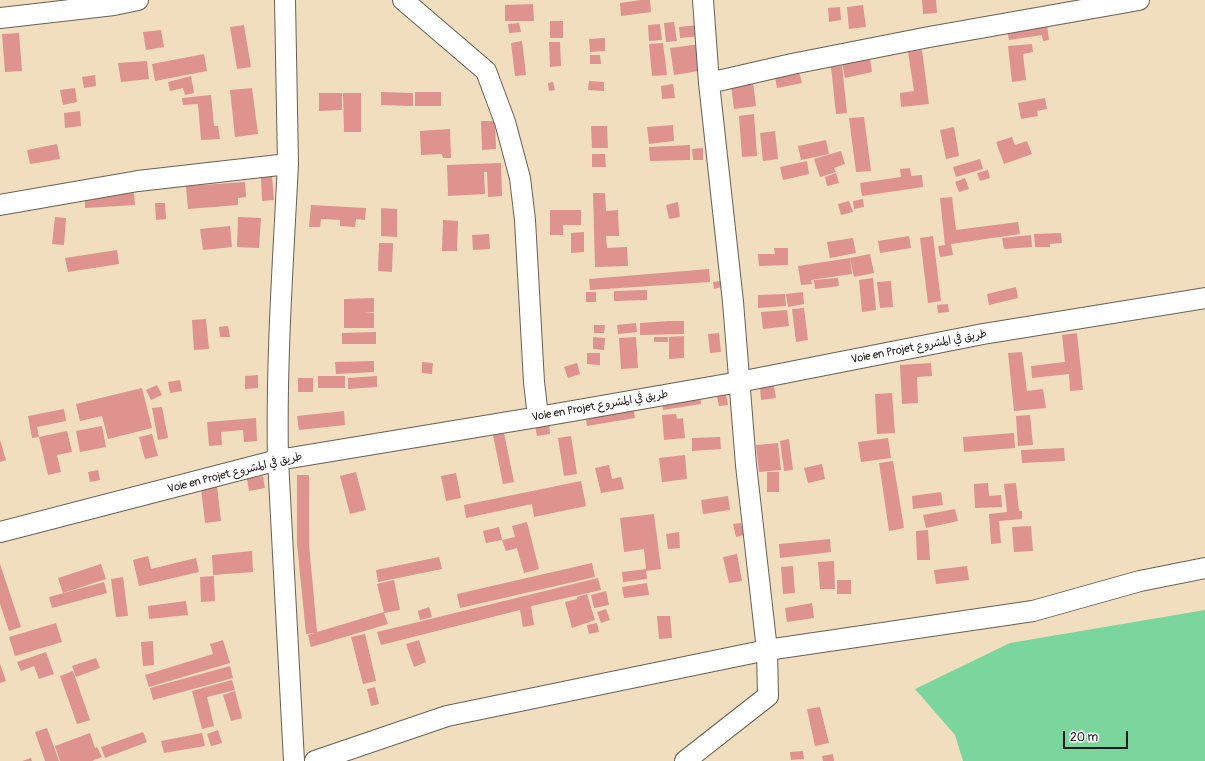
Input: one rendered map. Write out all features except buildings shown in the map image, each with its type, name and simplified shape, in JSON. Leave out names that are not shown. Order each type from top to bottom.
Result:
[{"type":"street","points":[[0,18],[114,5],[138,0]]},
{"type":"street","points":[[285,0],[288,164],[278,340],[278,460],[294,761]]},
{"type":"street","points":[[403,0],[486,71],[505,122],[520,178],[525,220],[534,382],[538,417]]},
{"type":"street","points":[[685,761],[768,696],[767,650],[746,465],[733,302],[709,83],[703,0]]},
{"type":"street","points":[[709,83],[792,64],[929,37],[1139,0]]},
{"type":"street","points":[[0,205],[138,181],[288,164]]},
{"type":"street","name":"Voie en Projet طريق في المشروع","points":[[0,532],[278,460],[739,382],[983,334],[1205,298]]},
{"type":"street","points":[[315,761],[447,716],[767,650],[1034,611],[1140,581],[1205,568]]},
{"type":"green space","points":[[1205,610],[1205,761],[963,761],[955,735],[915,689],[1010,643]]}]
